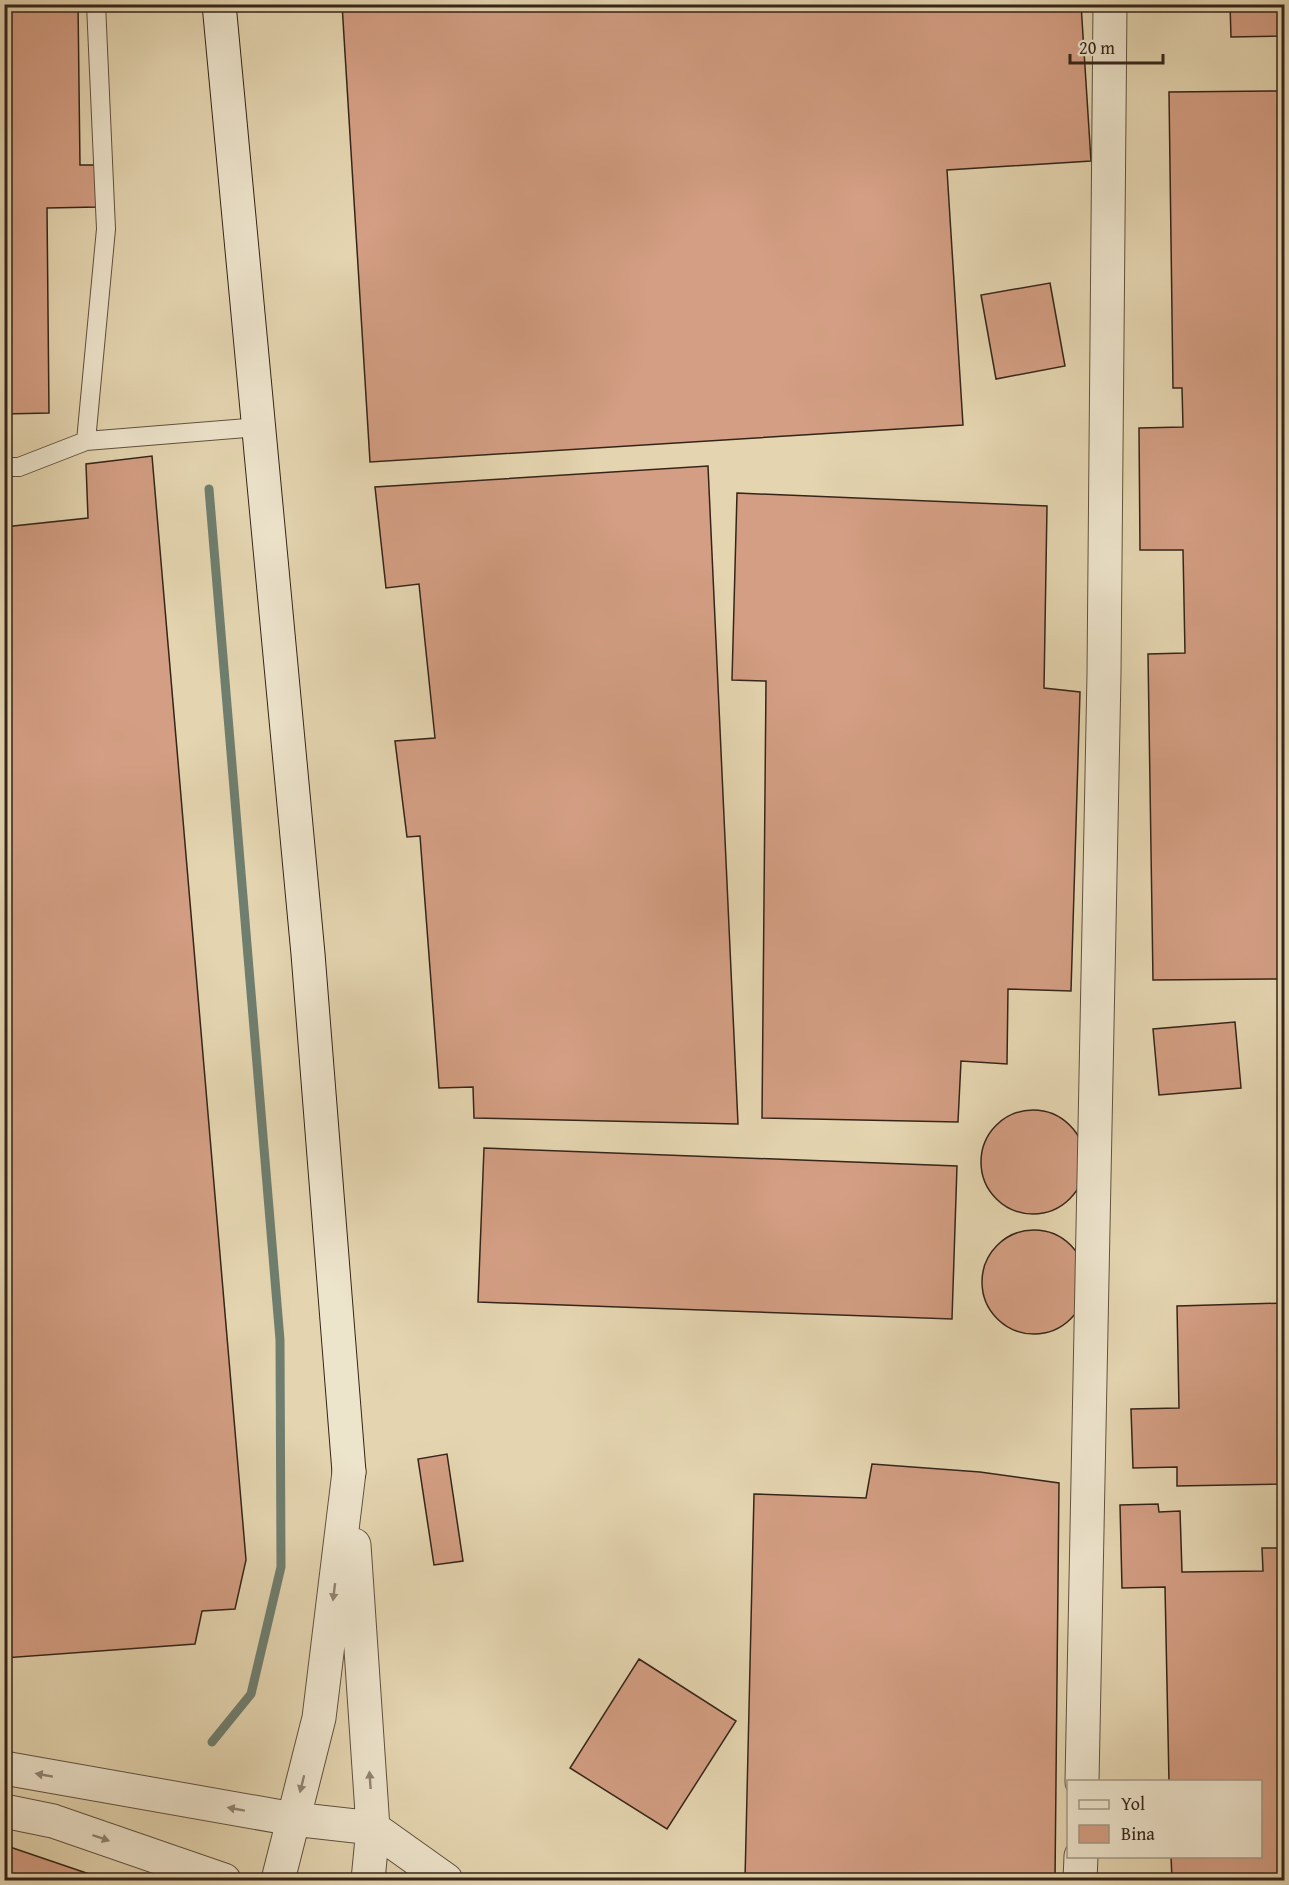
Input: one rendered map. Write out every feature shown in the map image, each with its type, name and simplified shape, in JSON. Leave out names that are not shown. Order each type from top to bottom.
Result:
[{"type":"street","points":[[219,4],[309,966],[349,1472],[373,1828],[368,1881]]},
{"type":"street","points":[[1082,1780],[1104,674],[1110,4]]},
{"type":"street","points":[[278,1881],[319,1718],[349,1472]]},
{"type":"street","points":[[4,1768],[293,1819],[373,1828],[446,1881]]},
{"type":"street","points":[[4,1810],[53,1821],[224,1881]]},
{"type":"street","points":[[1080,1881],[1081,1858]]},
{"type":"lane","points":[[86,441],[106,229],[96,4]]},
{"type":"lane","points":[[4,467],[19,467],[86,441],[259,427]]},
{"type":"building","points":[[4,4],[78,4],[80,165],[97,165],[98,207],[47,208],[49,413],[4,414]]},
{"type":"building","points":[[342,4],[1081,4],[1091,161],[947,170],[963,425],[370,462]]},
{"type":"building","points":[[1230,4],[1284,4],[1284,36],[1231,37]]},
{"type":"building","points":[[1284,91],[1284,979],[1153,980],[1148,654],[1185,653],[1183,550],[1140,550],[1139,428],[1183,427],[1182,388],[1173,388],[1169,92]]},
{"type":"building","points":[[1050,283],[1065,366],[996,379],[981,295]]},
{"type":"building","points":[[152,456],[246,1560],[235,1609],[202,1611],[195,1644],[4,1658],[4,527],[88,518],[86,464]]},
{"type":"building","points":[[708,466],[738,1124],[474,1118],[473,1087],[439,1088],[420,836],[407,837],[395,741],[435,738],[419,584],[386,588],[375,487]]},
{"type":"building","points":[[737,493],[1047,506],[1044,688],[1080,692],[1071,991],[1008,989],[1007,1064],[961,1061],[958,1122],[762,1118],[766,681],[732,680]]},
{"type":"building","points":[[1235,1022],[1241,1088],[1159,1095],[1153,1029]]},
{"type":"building","points":[[1033,1110],[1053,1114],[1070,1125],[1081,1142],[1085,1162],[1081,1182],[1070,1199],[1053,1210],[1033,1214],[1013,1210],[996,1199],[985,1182],[981,1162],[985,1142],[996,1125],[1013,1114]]},
{"type":"building","points":[[484,1148],[957,1166],[952,1319],[478,1302]]},
{"type":"building","points":[[1034,1230],[1054,1234],[1071,1245],[1082,1262],[1086,1282],[1082,1302],[1071,1319],[1054,1330],[1034,1334],[1014,1330],[997,1319],[986,1302],[982,1282],[986,1262],[997,1245],[1014,1234]]},
{"type":"building","points":[[1284,1303],[1284,1484],[1177,1486],[1177,1467],[1133,1468],[1131,1409],[1179,1408],[1177,1306]]},
{"type":"building","points":[[447,1454],[463,1561],[434,1565],[418,1459]]},
{"type":"building","points":[[872,1464],[980,1472],[1059,1483],[1055,1880],[745,1880],[754,1494],[866,1498]]},
{"type":"building","points":[[1158,1504],[1159,1512],[1180,1511],[1182,1572],[1263,1571],[1262,1548],[1284,1548],[1284,1880],[1172,1880],[1171,1858],[1262,1858],[1262,1780],[1169,1780],[1165,1587],[1122,1588],[1120,1505]]},
{"type":"building","points":[[639,1659],[736,1721],[667,1829],[570,1768]]},
{"type":"building","points":[[4,1845],[101,1878],[100,1880],[4,1880]]},
{"type":"waterway","points":[[209,489],[280,1340],[281,1567],[251,1694],[212,1742]]}]
